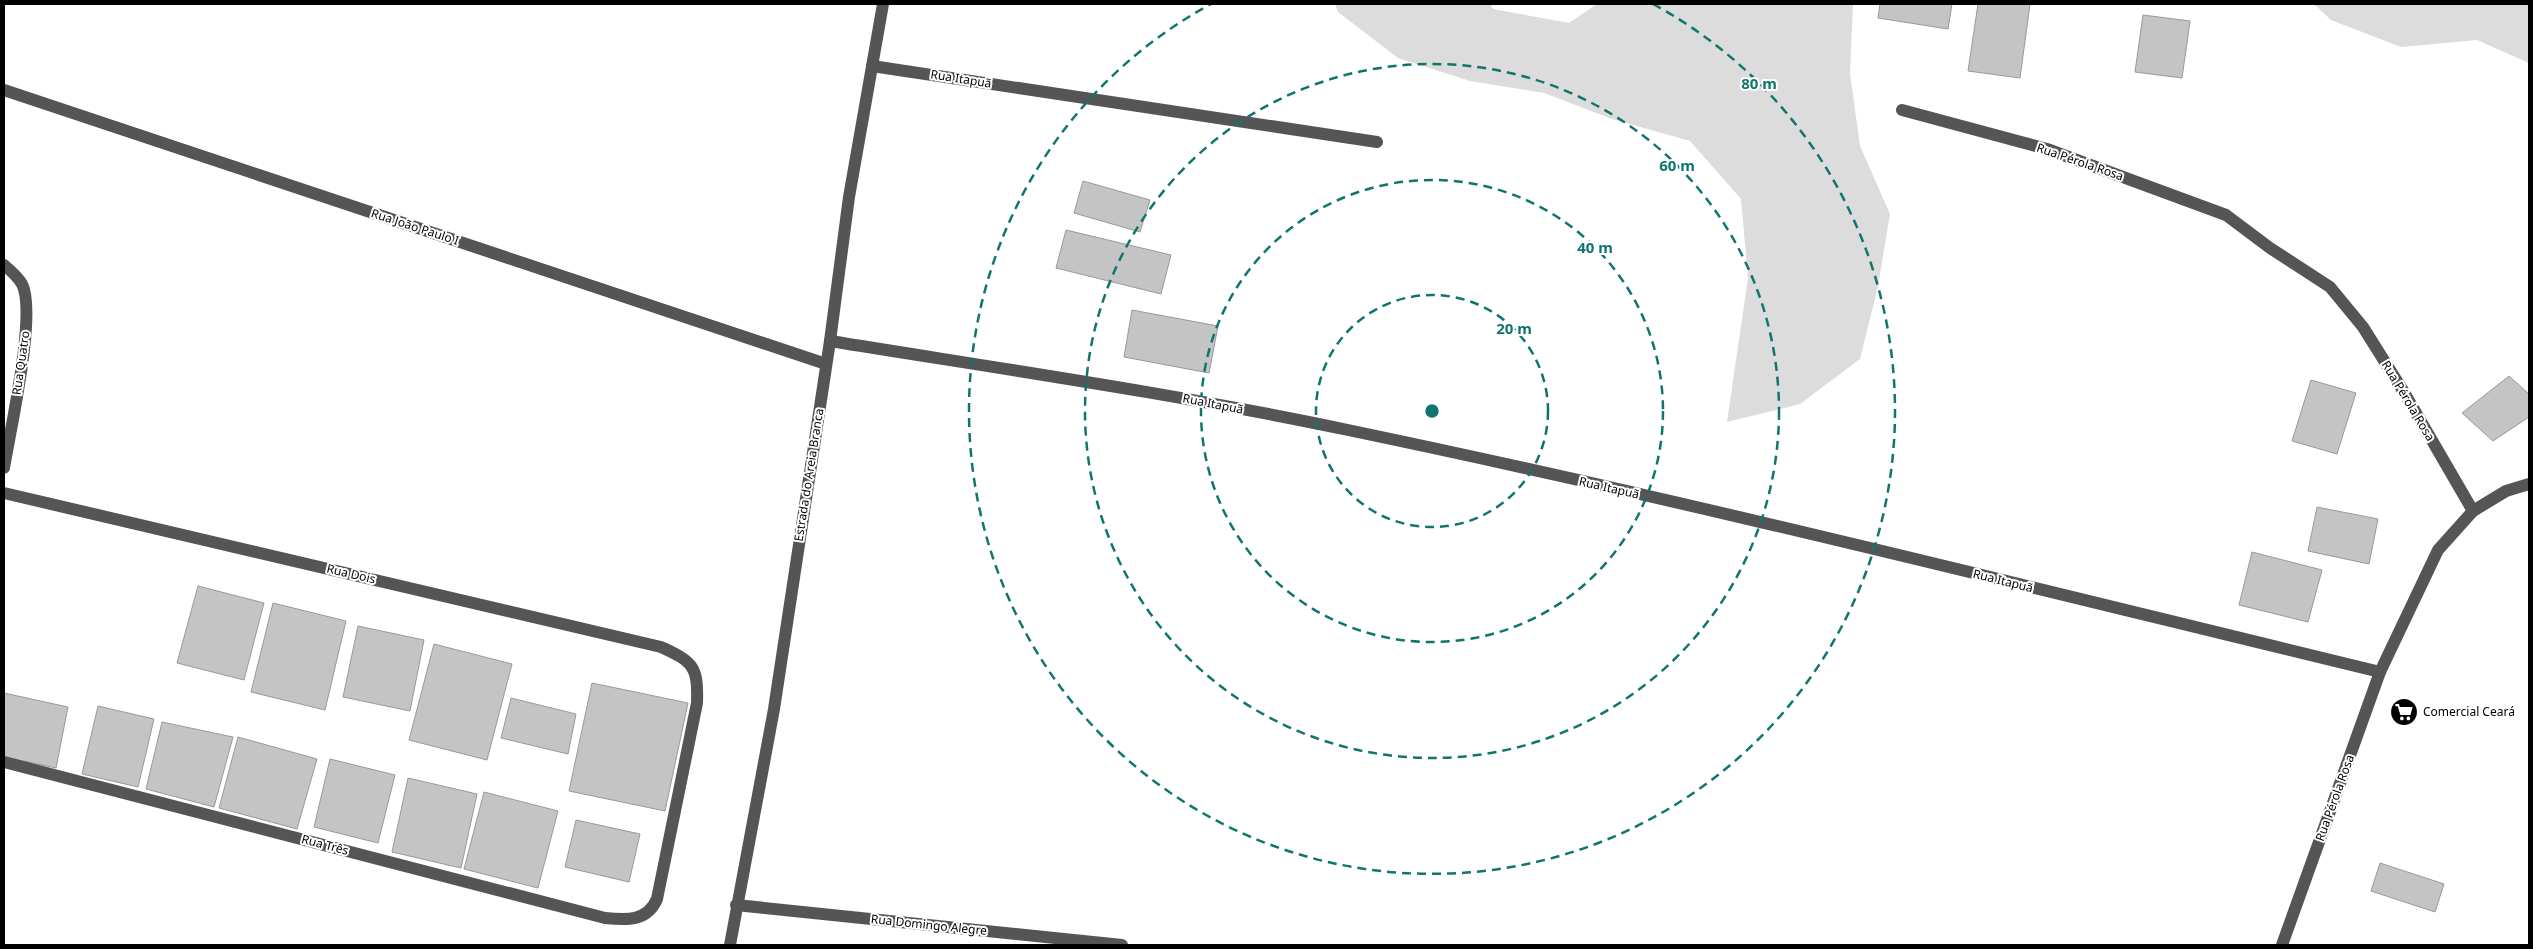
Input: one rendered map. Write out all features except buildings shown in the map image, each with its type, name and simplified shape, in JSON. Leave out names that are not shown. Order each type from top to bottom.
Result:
[{"type":"street","name":"Estrada do Areia Branca","points":[[730,945],[774,709],[830,341],[849,197],[883,4]]},
{"type":"street","name":"Rua Itapuã","points":[[872,66],[1377,142]]},
{"type":"street","name":"Rua João Paulo I","points":[[4,90],[826,364]]},
{"type":"street","name":"Rua Pérola Rosa","points":[[1902,110],[2048,149],[2226,215],[2270,248],[2330,288],[2363,327],[2406,394],[2473,511],[2438,550],[2380,672],[2282,945]]},
{"type":"street","name":"Rua Quatro","points":[[4,264],[22,284],[27,305],[25,342],[4,468]]},
{"type":"street","name":"Rua Itapuã","points":[[830,341],[1171,396],[1347,430],[1958,570],[2380,672]]},
{"type":"street","points":[[2473,511],[2506,491],[2529,484]]},
{"type":"street","name":"Rua Dois","points":[[4,493],[661,647],[687,660],[694,666],[697,674],[697,703],[659,892],[653,909],[646,914]]},
{"type":"street","name":"Rua Três","points":[[4,762],[605,918],[639,918],[646,914]]},
{"type":"street","name":"Rua Domingo Alegre","points":[[736,905],[1122,945]]},
{"type":"shaded area","points":[[1335,4],[1490,4],[1493,9],[1569,23],[1597,4],[1853,4],[1850,73],[1860,146],[1890,214],[1878,286],[1860,359],[1800,404],[1727,422],[1748,278],[1741,199],[1690,141],[1612,119],[1544,93],[1470,81],[1398,58],[1338,12]]},
{"type":"shaded area","points":[[2314,4],[2529,4],[2529,63],[2477,40],[2401,47],[2331,20]]},
{"type":"place","name":"Comercial Ceará","points":[[2404,712]]}]
